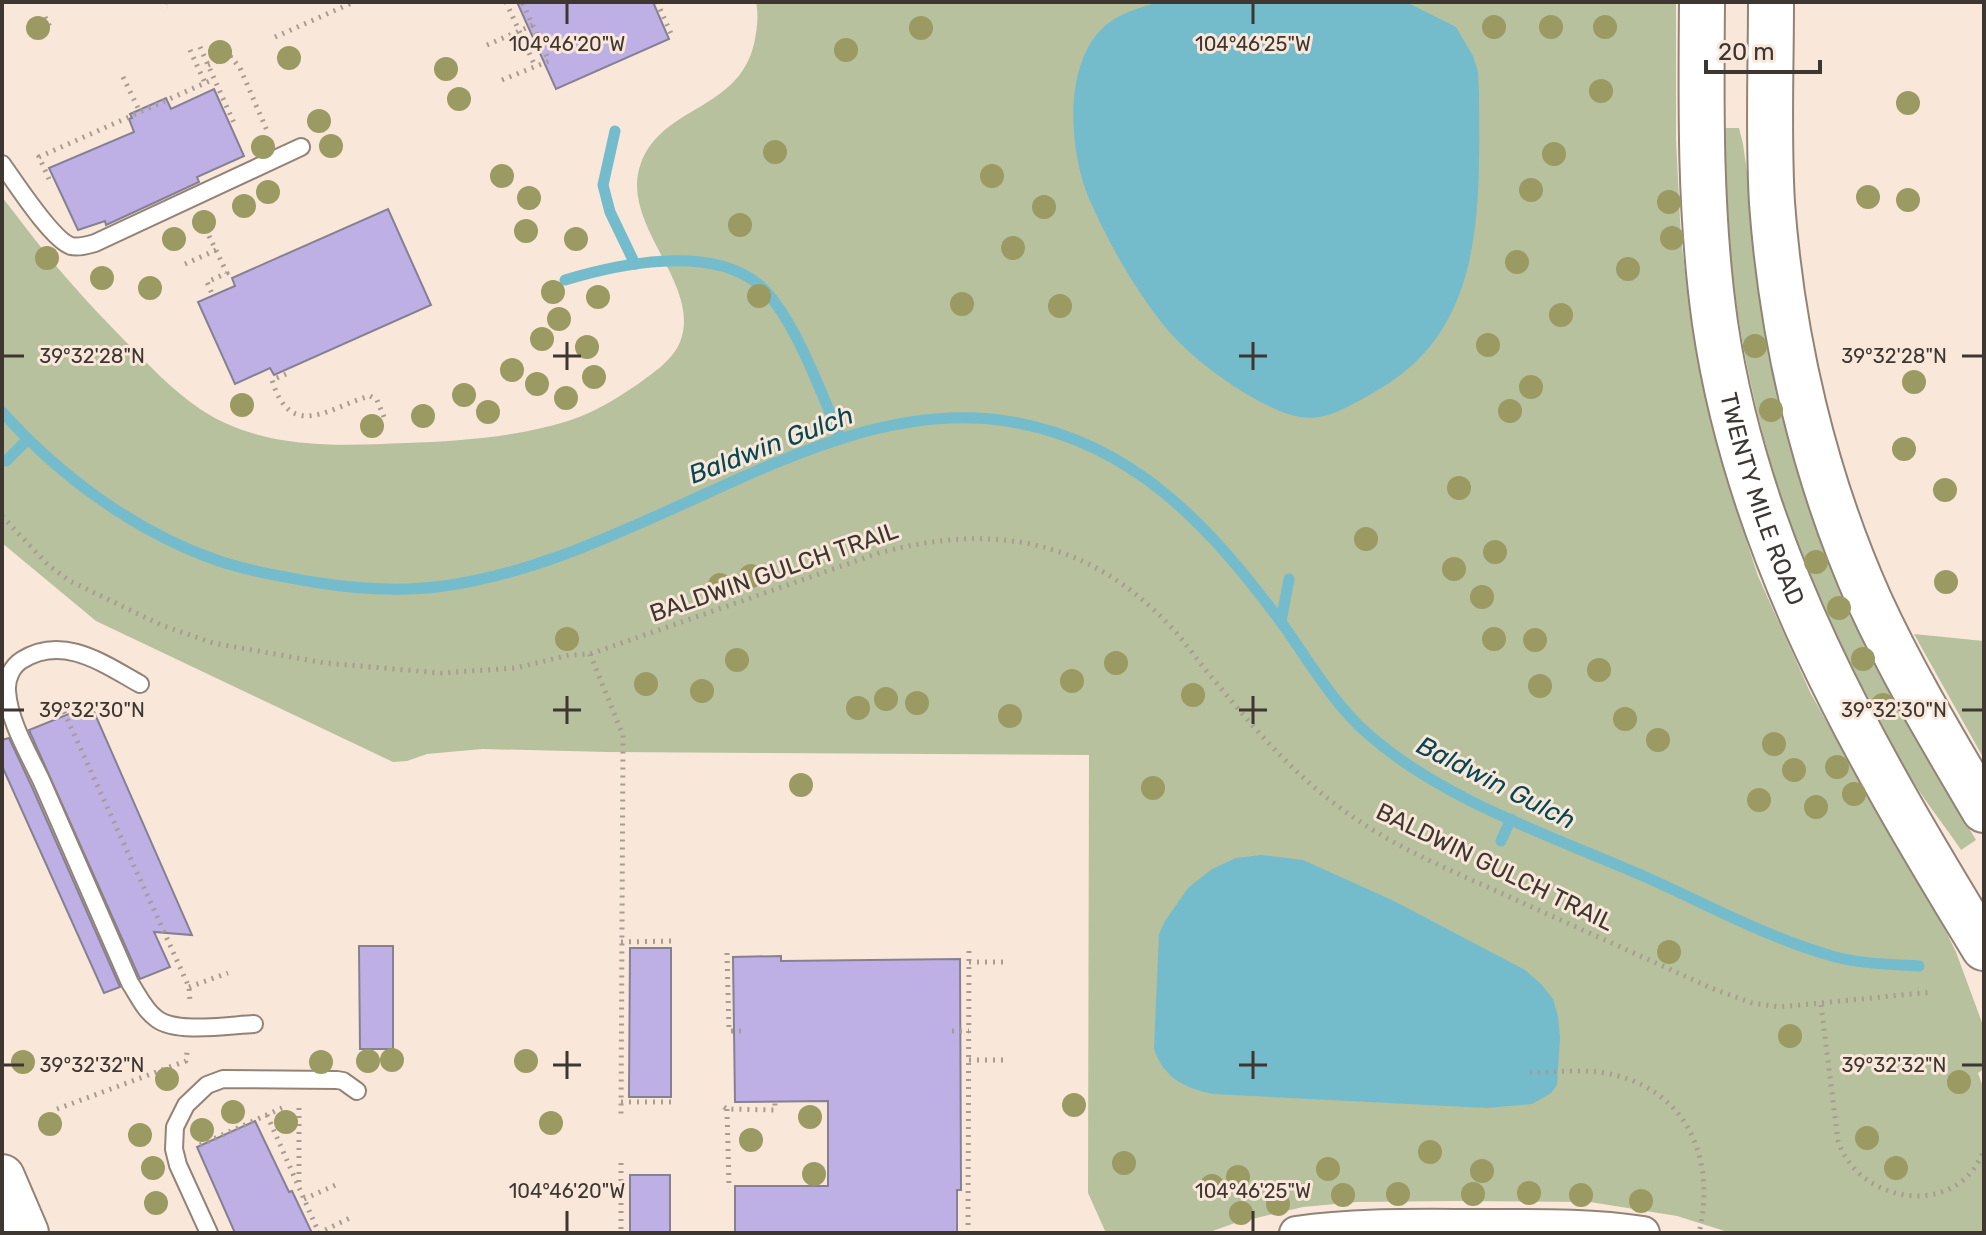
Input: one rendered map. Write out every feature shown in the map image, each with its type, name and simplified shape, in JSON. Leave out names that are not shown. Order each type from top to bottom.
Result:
[{"type":"main road","name":"TWENTY MILE ROAD","points":[[1702,2],[1701,148],[1708,251],[1724,370],[1752,482],[1789,587],[1840,699],[1984,948]]},
{"type":"main road","points":[[1771,2],[1773,212],[1785,315],[1804,412],[1870,601],[1914,688],[1984,810]]},
{"type":"main road","points":[[2,1177],[26,1233]]},
{"type":"street","points":[[1296,1233],[1365,1227],[1480,1230],[1594,1227],[1643,1233]]},
{"type":"lane","points":[[2,164],[54,234],[69,245],[80,246],[95,243],[301,147]]},
{"type":"lane","points":[[140,684],[92,657],[71,650],[52,650],[34,653],[18,662],[8,676],[6,689],[20,733],[130,983],[146,1008],[159,1021],[173,1026],[254,1024]]},
{"type":"lane","points":[[209,1233],[178,1165],[173,1142],[178,1120],[193,1096],[215,1081],[234,1077],[337,1080],[357,1091]]},
{"type":"path","points":[[275,37],[354,2]]},
{"type":"path","points":[[506,2],[535,66]]},
{"type":"path","points":[[502,80],[549,61],[522,2]]},
{"type":"path","points":[[657,2],[672,36]]},
{"type":"path","points":[[45,17],[51,29]]},
{"type":"path","points":[[487,45],[533,25]]},
{"type":"path","points":[[200,47],[234,123],[230,124]]},
{"type":"path","points":[[190,50],[205,83]]},
{"type":"path","points":[[208,65],[233,55],[271,140]]},
{"type":"path","points":[[123,77],[138,114]]},
{"type":"path","points":[[54,188],[39,157],[214,79]]},
{"type":"path","points":[[209,236],[227,273],[207,282],[213,296]]},
{"type":"path","points":[[185,264],[216,250]]},
{"type":"path","points":[[286,374],[272,380],[281,401],[293,411],[318,417],[370,396],[377,400],[384,417]]},
{"type":"path","name":"BALDWIN GULCH TRAIL","points":[[2,516],[48,565],[70,581],[161,625],[213,643],[325,663],[441,673],[516,668],[569,655],[590,654],[907,545],[975,537],[1043,547],[1089,564],[1144,601],[1179,636],[1275,752],[1327,799],[1380,835],[1426,860],[1739,999],[1780,1007],[1932,992]]},
{"type":"path","points":[[590,654],[623,735],[621,1117]]},
{"type":"path","points":[[64,712],[189,987],[190,1012]]},
{"type":"path","points":[[621,942],[674,941]]},
{"type":"path","points":[[968,1233],[969,948]]},
{"type":"path","points":[[727,953],[729,1031],[743,1031]]},
{"type":"path","points":[[969,962],[1007,962]]},
{"type":"path","points":[[189,987],[228,973]]},
{"type":"path","points":[[1821,1005],[1835,1131],[1842,1154],[1863,1179],[1887,1192],[1915,1196],[1930,1194],[1964,1180],[1976,1166],[1984,1149]]},
{"type":"path","points":[[952,1031],[969,1031]]},
{"type":"path","points":[[57,1109],[186,1061],[188,1047]]},
{"type":"path","points":[[969,1060],[1006,1060]]},
{"type":"path","points":[[1530,1073],[1606,1073],[1644,1086],[1669,1103],[1688,1126],[1703,1172],[1705,1205],[1699,1233]]},
{"type":"path","points":[[621,1102],[674,1102]]},
{"type":"path","points":[[729,1186],[725,1108],[775,1110],[775,1102]]},
{"type":"path","points":[[193,1148],[287,1107],[309,1108]]},
{"type":"path","points":[[299,1108],[299,1188]]},
{"type":"path","points":[[267,1115],[319,1233],[354,1216]]},
{"type":"path","points":[[621,1163],[621,1233]]},
{"type":"path","points":[[303,1200],[340,1183]]},
{"type":"green space","points":[[756,2],[1676,2],[1676,139],[1681,239],[1694,340],[1726,478],[1758,576],[1810,692],[1936,911],[1956,952],[1984,1028],[1984,1069],[1978,1073],[1984,1090],[1984,1233],[1731,1233],[1677,1216],[1590,1202],[1455,1201],[1357,1202],[1303,1207],[1207,1233],[1106,1233],[1088,1193],[1089,755],[482,749],[427,754],[393,762],[96,621],[2,543],[2,197],[83,297],[160,376],[200,409],[248,432],[274,439],[353,445],[467,439],[568,421],[604,405],[638,384],[673,355],[680,342],[684,320],[680,298],[641,209],[637,186],[641,163],[666,129],[733,83],[745,66],[754,44]]},
{"type":"green space","points":[[1723,128],[1739,128],[1743,144],[1773,374],[1815,523],[1843,595],[1876,666],[1976,840],[1961,850],[1905,769],[1867,702],[1826,617],[1786,512],[1755,404],[1744,349],[1728,237]]},
{"type":"green space","points":[[1914,634],[1984,641],[1984,759]]},
{"type":"water","points":[[1160,2],[1406,2],[1456,27],[1473,56],[1479,92],[1479,176],[1470,259],[1458,297],[1440,332],[1414,364],[1378,390],[1340,410],[1310,418],[1283,412],[1227,382],[1192,354],[1166,328],[1144,299],[1115,252],[1091,203],[1083,183],[1074,134],[1076,82],[1083,59],[1094,38],[1110,22],[1128,12]]},
{"type":"water","points":[[1261,855],[1303,860],[1394,901],[1525,970],[1553,999],[1558,1016],[1557,1085],[1551,1093],[1532,1104],[1487,1108],[1213,1094],[1193,1089],[1176,1080],[1163,1067],[1154,1049],[1159,934],[1188,888],[1212,869],[1236,858]]},
{"type":"building","points":[[517,2],[653,2],[669,39],[556,89]]},
{"type":"building","points":[[214,89],[244,156],[197,177],[199,182],[106,225],[105,221],[78,230],[49,168],[134,132],[130,114],[166,98],[171,109]]},
{"type":"building","points":[[388,209],[431,305],[274,375],[270,368],[235,384],[198,302],[235,286],[232,278]]},
{"type":"building","points":[[91,705],[192,935],[154,932],[170,967],[140,979],[29,730]]},
{"type":"building","points":[[9,738],[120,987],[104,993],[2,766],[2,740]]},
{"type":"building","points":[[359,946],[393,946],[393,1049],[360,1049]]},
{"type":"building","points":[[630,948],[671,948],[671,1097],[629,1097]]},
{"type":"building","points":[[781,956],[781,961],[960,959],[961,1190],[957,1190],[957,1232],[735,1233],[735,1186],[828,1186],[828,1101],[735,1102],[733,957]]},
{"type":"building","points":[[255,1121],[312,1233],[235,1233],[197,1147]]},
{"type":"building","points":[[630,1175],[670,1175],[670,1233],[630,1233]]},
{"type":"waterway","points":[[615,131],[603,185],[610,212],[635,264]]},
{"type":"waterway","points":[[565,280],[610,268],[662,261],[714,264],[737,271],[757,283],[783,314],[841,439]]},
{"type":"waterway","name":"Baldwin Gulch","points":[[2,412],[48,458],[100,499],[156,534],[186,548],[228,564],[276,575],[345,586],[395,589],[474,581],[532,566],[617,533],[792,456],[876,429],[919,421],[962,418],[1006,421],[1051,431],[1092,447],[1129,467],[1195,521],[1254,586],[1355,722],[1398,758],[1431,780],[1503,817],[1785,940],[1842,959],[1919,966]]},
{"type":"waterway","points":[[6,461],[27,440]]},
{"type":"waterway","points":[[1281,622],[1289,579]]},
{"type":"waterway","points":[[1501,841],[1511,819]]}]
